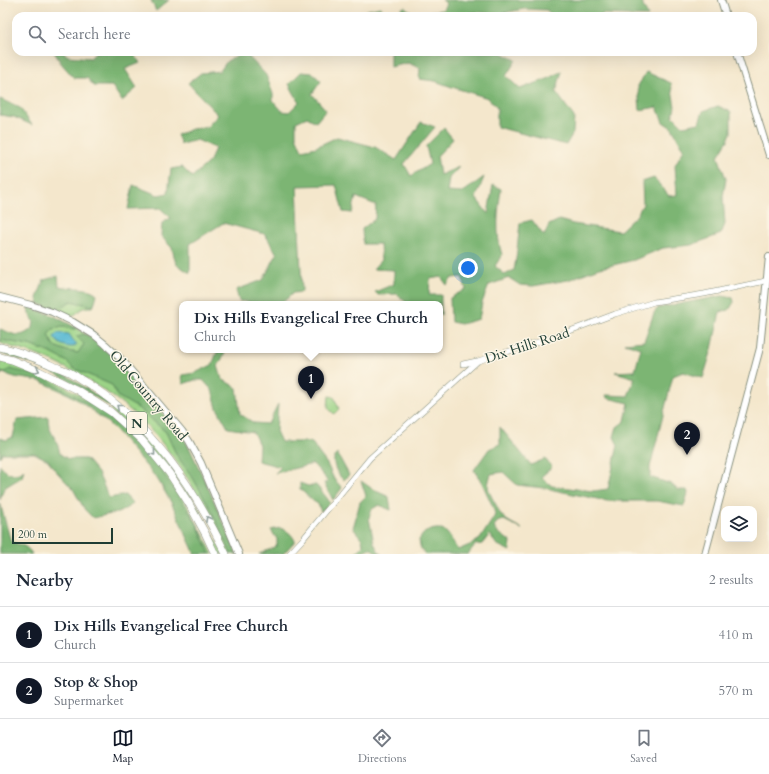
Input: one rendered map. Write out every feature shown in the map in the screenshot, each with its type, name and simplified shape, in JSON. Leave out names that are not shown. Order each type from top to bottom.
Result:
[{"type":"highway","name":"N","points":[[0,346],[33,357],[69,372],[123,410],[147,432],[167,456],[187,484],[226,554]]},
{"type":"highway","name":"N","points":[[0,357],[12,360],[39,371],[77,390],[111,412],[142,440],[169,473],[188,502],[215,554]]},
{"type":"main road","points":[[720,0],[724,12]]},
{"type":"main road","points":[[738,56],[769,155]]},
{"type":"main road","points":[[705,554],[760,348],[768,280],[769,256]]},
{"type":"main road","name":"Old Country Road","points":[[0,297],[42,308],[73,322],[105,344],[122,360],[188,441],[201,464],[239,554]]},
{"type":"street","name":"Dix Hills Road","points":[[289,554],[370,458],[478,361],[654,302],[704,294],[768,280]]},
{"type":"street","points":[[463,364],[478,361]]},
{"type":"green space","points":[[151,0],[169,0],[156,11]]},
{"type":"green space","points":[[442,0],[642,0],[646,12],[548,12],[547,10],[524,9],[508,12],[424,12],[443,10],[446,3]]},
{"type":"green space","points":[[380,7],[384,12],[363,12]]},
{"type":"green space","points":[[404,7],[412,12],[398,12]]},
{"type":"green space","points":[[57,56],[91,58],[92,56],[136,56],[140,63],[125,69],[137,88],[122,101],[112,86],[94,86],[87,78],[74,78]]},
{"type":"green space","points":[[236,56],[248,56],[266,75],[273,94],[273,100],[282,111],[289,112],[299,102],[289,84],[301,72],[312,73],[321,81],[312,94],[326,110],[316,122],[307,117],[296,122],[296,136],[302,150],[316,147],[337,137],[375,147],[396,160],[421,122],[435,127],[404,164],[411,176],[430,164],[426,146],[444,128],[453,139],[437,156],[440,175],[459,167],[449,178],[447,192],[462,193],[484,177],[476,198],[488,214],[493,185],[501,189],[498,214],[498,238],[502,255],[495,266],[505,275],[514,270],[520,223],[532,220],[544,236],[549,225],[559,220],[573,224],[620,231],[637,215],[643,204],[642,182],[654,178],[669,196],[677,195],[675,165],[684,149],[672,128],[663,122],[657,107],[640,110],[638,86],[646,72],[671,83],[675,107],[673,116],[683,126],[699,123],[703,111],[718,106],[731,112],[731,133],[718,156],[726,179],[723,196],[725,224],[721,234],[691,245],[663,248],[634,260],[596,269],[568,280],[533,286],[520,285],[509,278],[489,285],[482,303],[479,319],[461,324],[451,322],[450,298],[466,289],[462,277],[452,278],[447,285],[441,277],[430,279],[429,295],[441,295],[441,301],[405,301],[397,294],[378,295],[375,292],[394,284],[394,270],[373,269],[381,260],[380,244],[363,244],[362,229],[375,219],[376,205],[356,197],[352,213],[343,212],[336,185],[297,186],[302,292],[293,293],[284,301],[239,301],[236,290],[263,280],[277,254],[265,234],[223,223],[190,244],[190,273],[176,264],[172,248],[161,236],[162,223],[171,218],[160,208],[128,209],[133,185],[158,195],[168,193],[171,169],[182,167],[192,177],[210,161],[215,148],[197,140],[181,144],[177,135],[192,129],[207,127],[218,115],[188,83],[201,73],[220,71],[227,61]]},
{"type":"green space","points":[[390,56],[508,56],[516,60],[506,76],[520,89],[550,78],[562,71],[556,92],[574,117],[573,133],[566,145],[497,127],[497,108],[488,98],[435,81],[419,79],[420,68],[408,63],[390,67]]},
{"type":"green space","points":[[0,99],[20,108],[32,125],[14,117],[0,115]]},
{"type":"green space","points":[[58,276],[59,286],[94,291],[97,294],[94,305],[92,306],[71,301],[56,311],[38,303],[37,298],[44,280]]},
{"type":"green space","points":[[722,296],[733,298],[734,302],[729,310],[720,312],[712,349],[703,378],[683,372],[673,376],[650,467],[650,477],[671,484],[678,490],[687,490],[688,493],[684,506],[657,501],[607,501],[544,488],[517,485],[503,472],[491,474],[488,489],[500,512],[505,519],[522,529],[504,520],[497,522],[494,527],[496,531],[511,542],[510,551],[496,544],[490,534],[482,544],[475,545],[468,554],[425,554],[420,547],[419,540],[427,532],[437,529],[445,531],[458,550],[480,539],[494,517],[495,514],[493,507],[474,470],[489,449],[500,444],[500,427],[531,465],[545,459],[552,467],[541,477],[552,486],[593,491],[608,489],[618,445],[614,437],[617,427],[625,421],[629,403],[607,398],[606,395],[628,396],[635,378],[615,372],[635,371],[641,348],[625,343],[644,341],[654,313],[658,308]]},
{"type":"green space","points":[[71,301],[92,306],[94,305],[93,307],[83,308],[71,317],[65,316],[56,311]]},
{"type":"green space","points":[[28,307],[52,315],[77,328],[74,329],[63,327],[53,329],[48,335],[54,346],[78,353],[84,344],[76,336],[85,334],[93,338],[120,362],[183,437],[211,494],[237,554],[231,554],[210,508],[193,478],[177,456],[166,432],[138,408],[117,396],[112,385],[73,368],[66,361],[53,354],[29,345],[0,340],[0,329],[20,335],[33,328],[34,321],[29,314]]},
{"type":"green space","points":[[63,327],[74,329],[77,328],[85,334],[77,336],[84,344],[78,353],[54,346],[48,335],[53,329]]},
{"type":"green space","points":[[0,340],[29,345],[53,354],[66,361],[73,368],[112,385],[117,396],[138,408],[166,432],[177,456],[193,478],[210,508],[231,554],[227,554],[206,510],[181,468],[151,430],[134,413],[108,393],[70,370],[41,356],[0,343]]},
{"type":"green space","points":[[0,350],[38,362],[69,377],[107,402],[112,408],[68,380],[37,365],[0,353]]},
{"type":"green space","points":[[217,353],[225,353],[218,366],[222,379],[237,388],[240,414],[254,423],[268,424],[278,404],[276,431],[281,442],[309,441],[313,444],[327,464],[334,479],[342,488],[333,500],[324,483],[328,483],[313,464],[275,473],[281,467],[258,461],[259,445],[253,432],[228,428],[217,408],[212,390],[203,380],[195,380],[183,384],[182,375],[195,373],[212,365]]},
{"type":"green space","points":[[0,360],[39,373],[65,386],[92,403],[130,433],[170,478],[193,515],[213,554],[210,554],[196,522],[134,439],[99,409],[40,376],[0,372]]},
{"type":"green space","points":[[10,369],[40,376],[99,409],[134,439],[152,457],[196,522],[210,554],[195,554],[172,504],[158,480],[108,423],[70,395],[40,381],[14,377],[4,373]]},
{"type":"green space","points":[[329,396],[334,397],[339,409],[334,414],[328,408]]},
{"type":"green space","points":[[114,406],[132,421],[162,453],[200,511],[223,554],[217,554],[182,487],[111,410]]},
{"type":"green space","points":[[48,417],[50,429],[60,454],[68,459],[86,459],[98,473],[109,498],[125,495],[133,504],[120,512],[93,518],[85,510],[73,489],[55,470],[48,460],[34,453],[2,453],[0,457],[0,438],[6,440],[13,437],[17,420]]},
{"type":"green space","points":[[337,453],[349,475],[344,480],[334,465],[334,459]]},
{"type":"green space","points":[[0,465],[7,472],[12,474],[22,472],[24,469],[22,477],[4,488],[0,500]]},
{"type":"green space","points":[[361,481],[374,490],[389,497],[391,510],[379,505],[372,509],[369,518],[374,543],[379,552],[382,554],[378,554],[372,549],[367,549],[355,554],[363,546],[362,539],[353,528],[360,502],[366,496]]},
{"type":"green space","points":[[300,483],[308,486],[316,485],[330,503],[321,512],[318,504],[300,489]]},
{"type":"green space","points":[[0,503],[11,542],[26,547],[32,554],[0,554]]},
{"type":"green space","points":[[280,528],[293,536],[295,541],[283,554],[259,554],[277,545],[277,539],[271,530]]},
{"type":"water","points":[[57,333],[69,334],[77,344],[73,347],[62,345],[57,342],[54,337]]},
{"type":"place","name":"Dix Hills Evangelical Free Church","points":[[311,399]]},
{"type":"place","name":"Stop & Shop","points":[[687,455]]}]
